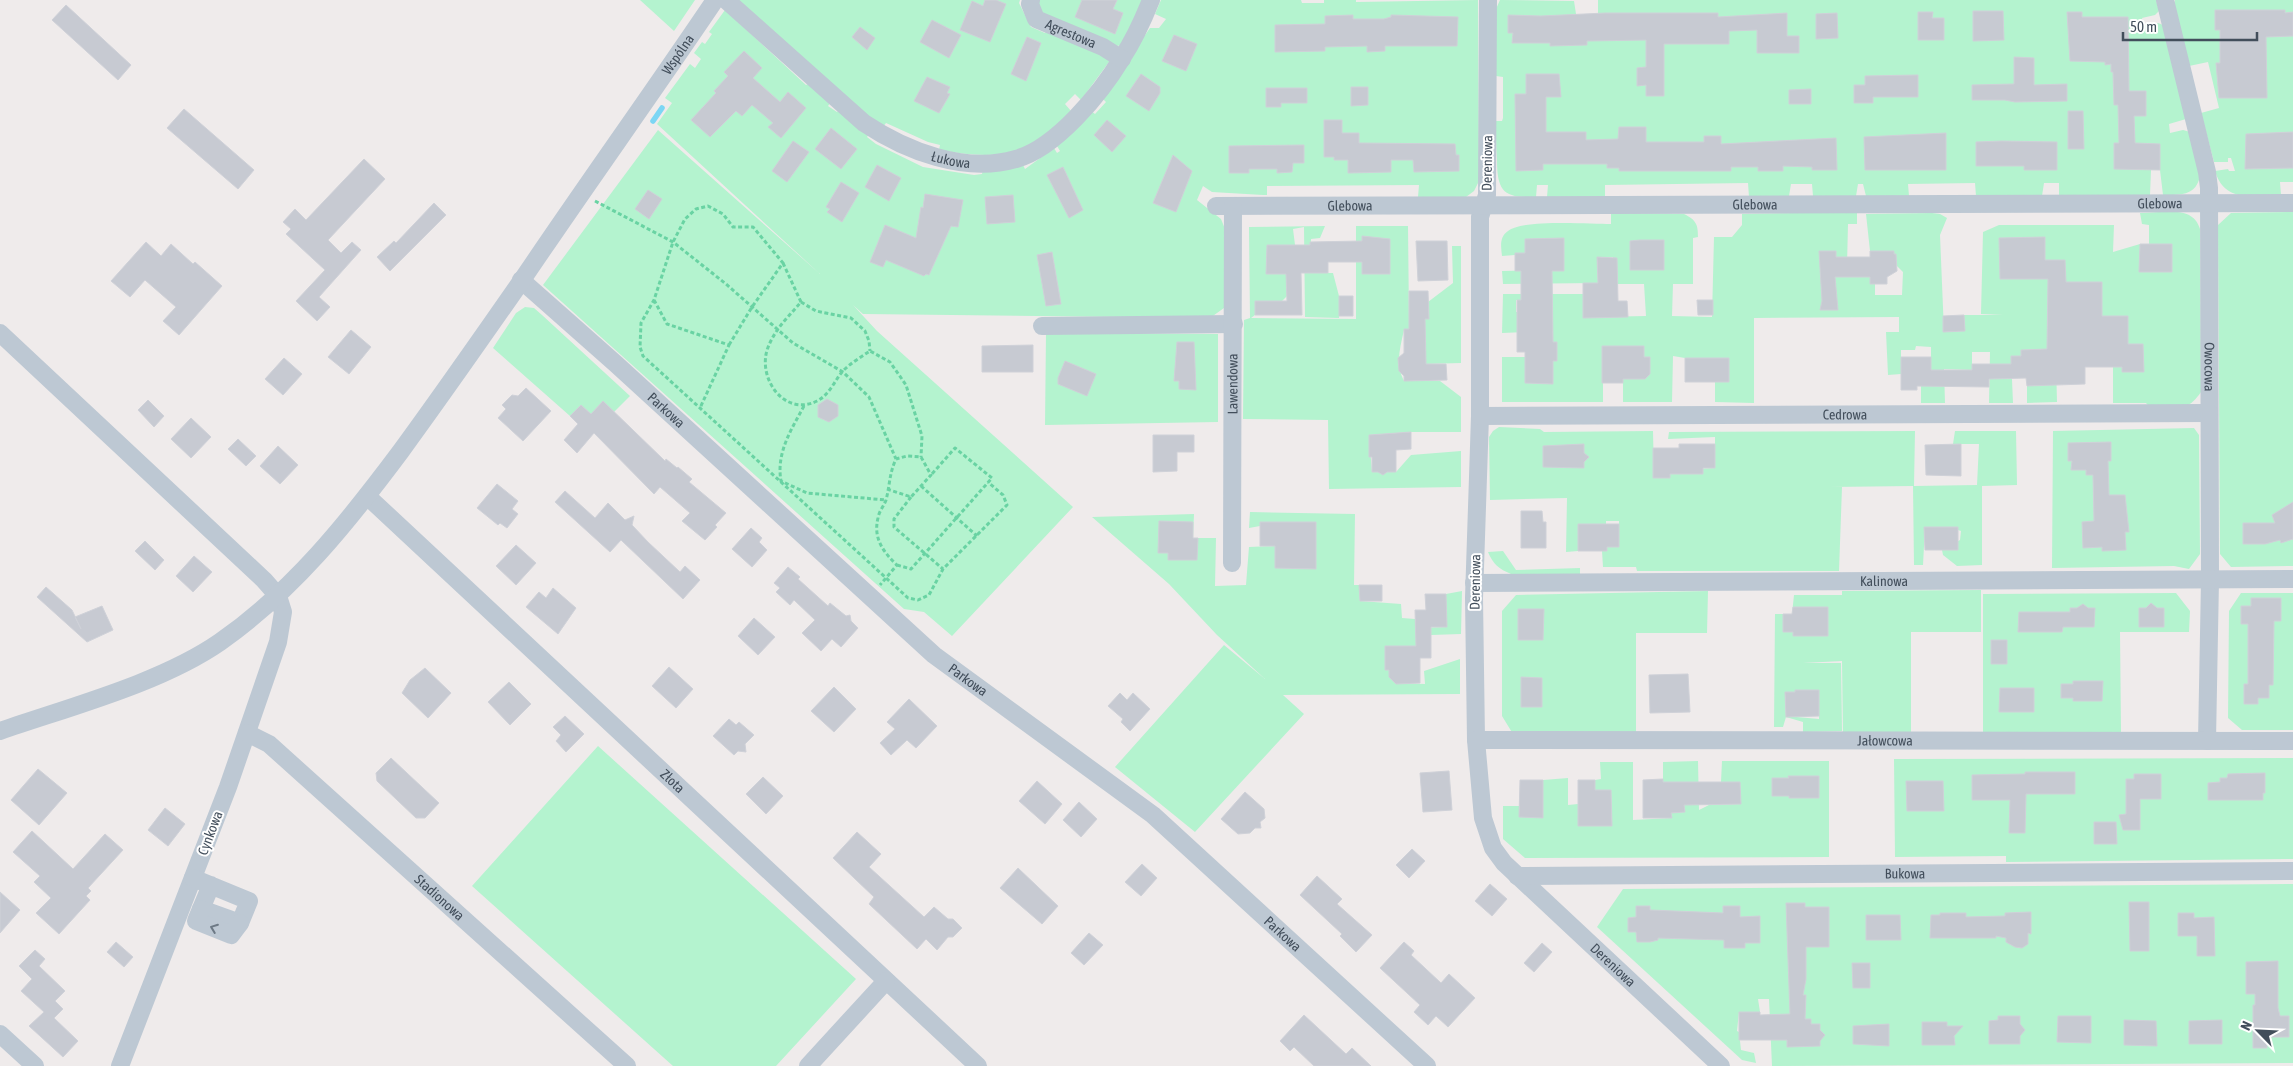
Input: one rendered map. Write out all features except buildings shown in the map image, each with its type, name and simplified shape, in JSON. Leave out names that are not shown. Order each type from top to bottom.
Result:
[{"type":"street","name":"Wspólna","points":[[0,730],[120,689],[183,664],[218,644],[278,596],[324,547],[367,496],[459,372],[715,0]]},
{"type":"street","name":"Łukowa","points":[[726,0],[864,122],[905,146],[929,155],[956,161],[1000,162],[1032,153],[1074,119],[1122,58],[1151,0]]},
{"type":"street","name":"Agrestowa","points":[[1031,0],[1033,14],[1036,19],[1103,47],[1122,58]]},
{"type":"street","name":"Dereniowa","points":[[1488,0],[1487,195],[1480,217],[1480,416],[1474,584],[1476,740],[1483,818],[1488,837],[1504,863],[1721,1066]]},
{"type":"street","name":"Owocowa","points":[[2165,0],[2207,172],[2209,203],[2210,580],[2207,741]]},
{"type":"street","name":"Glebowa","points":[[1225,206],[2293,203]]},
{"type":"street","name":"Lawendowa","points":[[1225,206],[1234,324],[1232,563]]},
{"type":"street","name":"Parkowa","points":[[521,280],[623,370],[944,663],[1153,815],[1427,1066]]},
{"type":"street","points":[[1042,326],[1234,324]]},
{"type":"street","points":[[0,333],[260,576],[278,596]]},
{"type":"street","name":"Cedrowa","points":[[1480,416],[2209,413]]},
{"type":"street","name":"Złota","points":[[367,496],[978,1066]]},
{"type":"street","name":"Kalinowa","points":[[1474,584],[2293,579]]},
{"type":"street","name":"Cynkowa","points":[[120,1066],[193,878],[247,733],[278,642],[282,612],[278,596]]},
{"type":"street","name":"Stadionowa","points":[[247,733],[269,744],[627,1066]]},
{"type":"street","name":"Jałowcowa","points":[[1476,740],[2293,741]]},
{"type":"street","name":"Bukowa","points":[[1517,876],[2293,871]]},
{"type":"street","points":[[193,878],[211,885],[249,901],[240,923],[201,909],[211,885]]},
{"type":"street","points":[[808,1066],[886,981]]},
{"type":"street","points":[[0,1034],[35,1066]]},
{"type":"path","points":[[581,194],[673,242],[726,284],[793,343],[842,372],[869,397],[896,459],[890,472],[886,500],[878,517],[877,536],[883,551],[897,565],[911,570],[924,554],[992,478],[955,448],[894,519],[894,527],[924,554],[943,569]]},
{"type":"path","points":[[870,351],[870,341],[865,330],[851,318],[816,311],[801,302],[783,262],[753,227],[733,227],[723,214],[708,206],[696,209],[685,219],[673,242],[654,300],[641,323],[640,347],[643,356],[908,598],[918,600],[929,595],[943,569],[1006,505],[1003,495],[988,482]]},
{"type":"path","points":[[700,408],[729,345],[783,262]]},
{"type":"path","points":[[654,300],[667,324],[729,345]]},
{"type":"path","points":[[801,302],[777,330],[768,346],[765,366],[770,386],[782,399],[804,406],[819,401],[834,386],[842,372],[870,351]]},
{"type":"path","points":[[870,351],[890,362],[906,385],[922,436],[921,457],[931,475]]},
{"type":"path","points":[[781,481],[778,466],[788,436],[804,406]]},
{"type":"path","points":[[896,459],[907,456],[921,457]]},
{"type":"path","points":[[781,481],[807,493],[886,500]]},
{"type":"path","points":[[921,486],[977,536]]},
{"type":"path","points":[[887,489],[911,497]]},
{"type":"path","points":[[870,596],[897,565]]},
{"type":"green space","points":[[640,0],[695,0],[674,31]]},
{"type":"green space","points":[[736,0],[1020,0],[1019,3],[1031,27],[1045,33],[1047,30],[1109,58],[1109,62],[1081,100],[1075,94],[1065,104],[1071,111],[1047,134],[1031,145],[1019,150],[993,155],[939,150],[940,145],[928,142],[886,123],[883,127],[874,122]]},
{"type":"green space","points":[[1037,0],[1144,0],[1122,44],[1118,46],[1043,15]]},
{"type":"green space","points":[[1161,0],[1301,0],[1302,3],[1324,3],[1324,0],[1356,0],[1356,2],[1478,0],[1479,181],[1474,191],[1466,197],[1418,197],[1419,185],[1267,186],[1267,195],[1212,192],[1203,186],[1197,200],[1221,219],[1225,229],[1224,308],[1210,318],[863,314],[853,305],[877,331],[1073,507],[952,636],[924,612],[904,609],[543,285],[658,130],[820,274],[657,124],[672,103],[665,98],[690,64],[695,68],[701,59],[694,53],[702,42],[705,44],[712,34],[709,32],[725,10],[806,85],[810,83],[831,102],[828,106],[837,112],[839,110],[869,134],[867,137],[876,144],[923,167],[974,175],[982,174],[983,170],[1023,165],[1025,169],[1054,148],[1057,153],[1060,151],[1057,146],[1090,110],[1095,114],[1106,102],[1101,97],[1150,28],[1159,28],[1166,19],[1155,14]]},
{"type":"green space","points":[[1500,0],[1574,1],[1576,14],[1587,33],[1598,33],[1598,0],[2156,0],[2159,11],[2155,15],[2142,18],[2144,25],[2158,23],[2163,25],[2186,119],[2169,124],[2170,133],[2183,130],[2190,132],[2200,176],[2198,183],[2191,191],[2175,195],[2163,195],[2160,170],[2151,170],[2150,195],[2059,196],[2059,183],[2044,183],[2042,196],[1976,196],[1975,183],[1908,184],[1909,196],[1866,196],[1863,184],[1858,184],[1856,196],[1813,196],[1812,184],[1791,184],[1789,196],[1749,197],[1748,183],[1605,185],[1605,197],[1547,197],[1548,185],[1537,185],[1536,197],[1517,196],[1505,191],[1501,186],[1497,171],[1496,121],[1502,121],[1503,118],[1503,77],[1496,76],[1496,9]]},
{"type":"green space","points":[[2175,0],[2293,0],[2293,182],[2280,182],[2281,195],[2241,195],[2226,189],[2220,182],[2215,171],[2228,169],[2229,171],[2235,171],[2231,158],[2228,158],[2228,162],[2214,162],[2201,113],[2219,108],[2208,62],[2189,66],[2174,4]]},
{"type":"green space","points":[[2167,211],[2184,213],[2196,221],[2200,229],[2201,392],[2190,404],[2173,409],[2151,409],[2146,403],[2113,403],[2113,329],[2067,315],[2102,314],[2102,282],[2085,282],[2048,294],[2047,326],[2055,326],[2057,402],[2027,403],[2027,386],[2042,385],[2041,349],[2022,350],[2021,356],[2011,356],[2013,403],[1989,403],[1990,352],[1972,352],[1972,370],[1944,369],[1945,403],[1921,403],[1921,386],[1931,386],[1931,347],[1916,346],[1915,350],[1901,350],[1901,374],[1888,375],[1886,332],[1899,332],[1899,317],[1754,318],[1754,403],[1715,402],[1715,382],[1729,382],[1729,359],[1673,356],[1672,402],[1623,402],[1623,376],[1650,375],[1650,357],[1644,357],[1643,346],[1603,346],[1603,402],[1502,402],[1502,357],[1525,357],[1525,383],[1553,384],[1553,361],[1557,360],[1557,343],[1553,342],[1553,331],[1502,333],[1503,294],[1521,294],[1521,300],[1516,300],[1516,312],[1552,312],[1552,294],[1598,294],[1598,317],[1646,316],[1644,284],[1613,284],[1613,257],[1597,257],[1598,283],[1503,284],[1502,271],[1564,270],[1564,238],[1526,239],[1525,254],[1515,253],[1515,255],[1502,256],[1501,246],[1505,233],[1516,227],[1527,225],[1611,224],[1611,213],[1684,214],[1694,220],[1698,229],[1698,237],[1693,238],[1693,284],[1673,284],[1672,316],[1712,317],[1714,237],[1732,237],[1742,225],[1742,214],[1857,212],[1857,224],[1848,224],[1847,266],[1870,277],[1870,284],[1875,284],[1875,295],[1902,295],[1903,272],[1894,263],[1894,251],[1870,251],[1866,214],[1932,213],[1940,214],[1947,218],[1940,235],[1944,332],[1964,331],[1964,315],[2003,315],[1981,314],[1983,232],[1999,225],[2114,225],[2113,252],[2140,244],[2140,272],[2171,272],[2172,244],[2149,244],[2149,225],[2142,224],[2140,213]],"holes":[[[2113,316],[2128,316],[2128,328],[2113,329]]]},
{"type":"green space","points":[[2293,212],[2293,566],[2231,567],[2220,554],[2218,225],[2231,213]]},
{"type":"green space","points":[[1325,226],[1320,238],[1311,239],[1310,273],[1333,273],[1339,296],[1339,318],[1305,317],[1304,227],[1293,229],[1295,245],[1292,295],[1287,296],[1282,301],[1255,301],[1255,315],[1251,318],[1356,319],[1356,226],[1408,226],[1409,319],[1429,319],[1428,302],[1453,283],[1452,246],[1461,246],[1461,363],[1425,364],[1424,329],[1404,330],[1399,362],[1404,381],[1440,381],[1461,397],[1461,432],[1411,432],[1369,435],[1372,472],[1396,472],[1411,455],[1461,451],[1461,487],[1329,489],[1328,420],[1243,419],[1244,320],[1250,318],[1249,227]]},
{"type":"green space","points":[[525,307],[534,308],[630,396],[614,412],[603,401],[591,414],[581,405],[570,416],[493,348],[516,313]]},
{"type":"green space","points":[[1046,333],[1218,334],[1218,422],[1045,425]]},
{"type":"green space","points":[[1499,427],[1540,429],[1544,432],[1653,431],[1654,478],[1669,478],[1670,470],[1715,468],[1715,437],[1668,439],[1669,432],[1915,431],[1914,486],[1977,485],[1979,444],[1953,444],[1955,431],[2016,431],[2017,485],[1982,486],[1982,565],[1957,566],[1943,555],[1942,550],[1960,540],[1961,531],[1958,530],[1958,527],[1925,527],[1923,565],[1914,565],[1913,486],[1830,487],[1842,487],[1839,571],[1637,571],[1636,567],[1603,567],[1602,551],[1607,551],[1607,547],[1619,547],[1619,521],[1606,521],[1606,524],[1578,551],[1566,552],[1567,498],[1490,500],[1489,437]]},
{"type":"green space","points":[[2194,428],[2199,435],[2200,554],[2189,569],[2174,566],[2052,568],[2053,431]]},
{"type":"green space","points":[[1250,512],[1355,514],[1354,585],[1359,585],[1360,601],[1401,604],[1402,618],[1415,619],[1416,628],[1446,627],[1446,594],[1462,591],[1461,634],[1431,635],[1431,646],[1386,646],[1385,669],[1389,670],[1396,683],[1425,684],[1424,671],[1460,659],[1460,694],[1283,695],[1304,714],[1195,832],[1115,767],[1224,645],[1265,679],[1217,635],[1169,584],[1092,517],[1194,514],[1193,538],[1216,538],[1215,586],[1246,585],[1249,547],[1275,546],[1276,568],[1316,569],[1260,526],[1249,528]]},
{"type":"green space","points":[[1503,551],[1516,570],[1580,568],[1580,575],[1511,574],[1497,566],[1488,552]]},
{"type":"green space","points":[[1981,590],[1981,632],[1911,632],[1911,732],[1843,734],[1842,661],[1803,663],[1841,663],[1842,731],[1803,732],[1803,722],[1786,717],[1783,727],[1774,727],[1775,614],[1792,614],[1794,595],[1842,595],[1842,591]],"holes":[[[1796,690],[1819,690],[1819,719],[1786,716],[1785,693],[1795,692]]]},
{"type":"green space","points":[[1708,591],[1707,633],[1636,633],[1636,735],[1513,734],[1502,716],[1502,611],[1516,595]]},
{"type":"green space","points":[[2176,593],[2190,611],[2189,632],[2120,632],[2121,732],[1983,732],[1983,594]]},
{"type":"green space","points":[[2241,593],[2293,593],[2293,730],[2242,730],[2228,718],[2229,611]]},
{"type":"green space","points":[[598,746],[856,979],[776,1066],[673,1066],[472,886]]},
{"type":"green space","points":[[2293,758],[2293,859],[2006,862],[2006,856],[1895,857],[1894,759]]},
{"type":"green space","points":[[1698,761],[1699,810],[1709,805],[1741,804],[1740,782],[1721,782],[1722,761],[1829,761],[1829,857],[1525,858],[1503,839],[1503,806],[1519,806],[1519,817],[1543,817],[1543,780],[1568,778],[1568,805],[1578,804],[1578,826],[1612,825],[1611,790],[1595,790],[1595,780],[1601,779],[1600,762],[1633,762],[1633,820],[1671,818],[1671,813],[1684,812],[1684,782],[1663,784],[1663,762]]},
{"type":"green space","points":[[2293,884],[2293,1063],[1772,1066],[1769,999],[1758,999],[1760,1012],[1739,1012],[1737,1031],[1739,1032],[1741,1050],[1754,1053],[1756,1063],[1742,1060],[1597,927],[1623,889]]},
{"type":"waterway","points":[[653,121],[662,108]]}]
